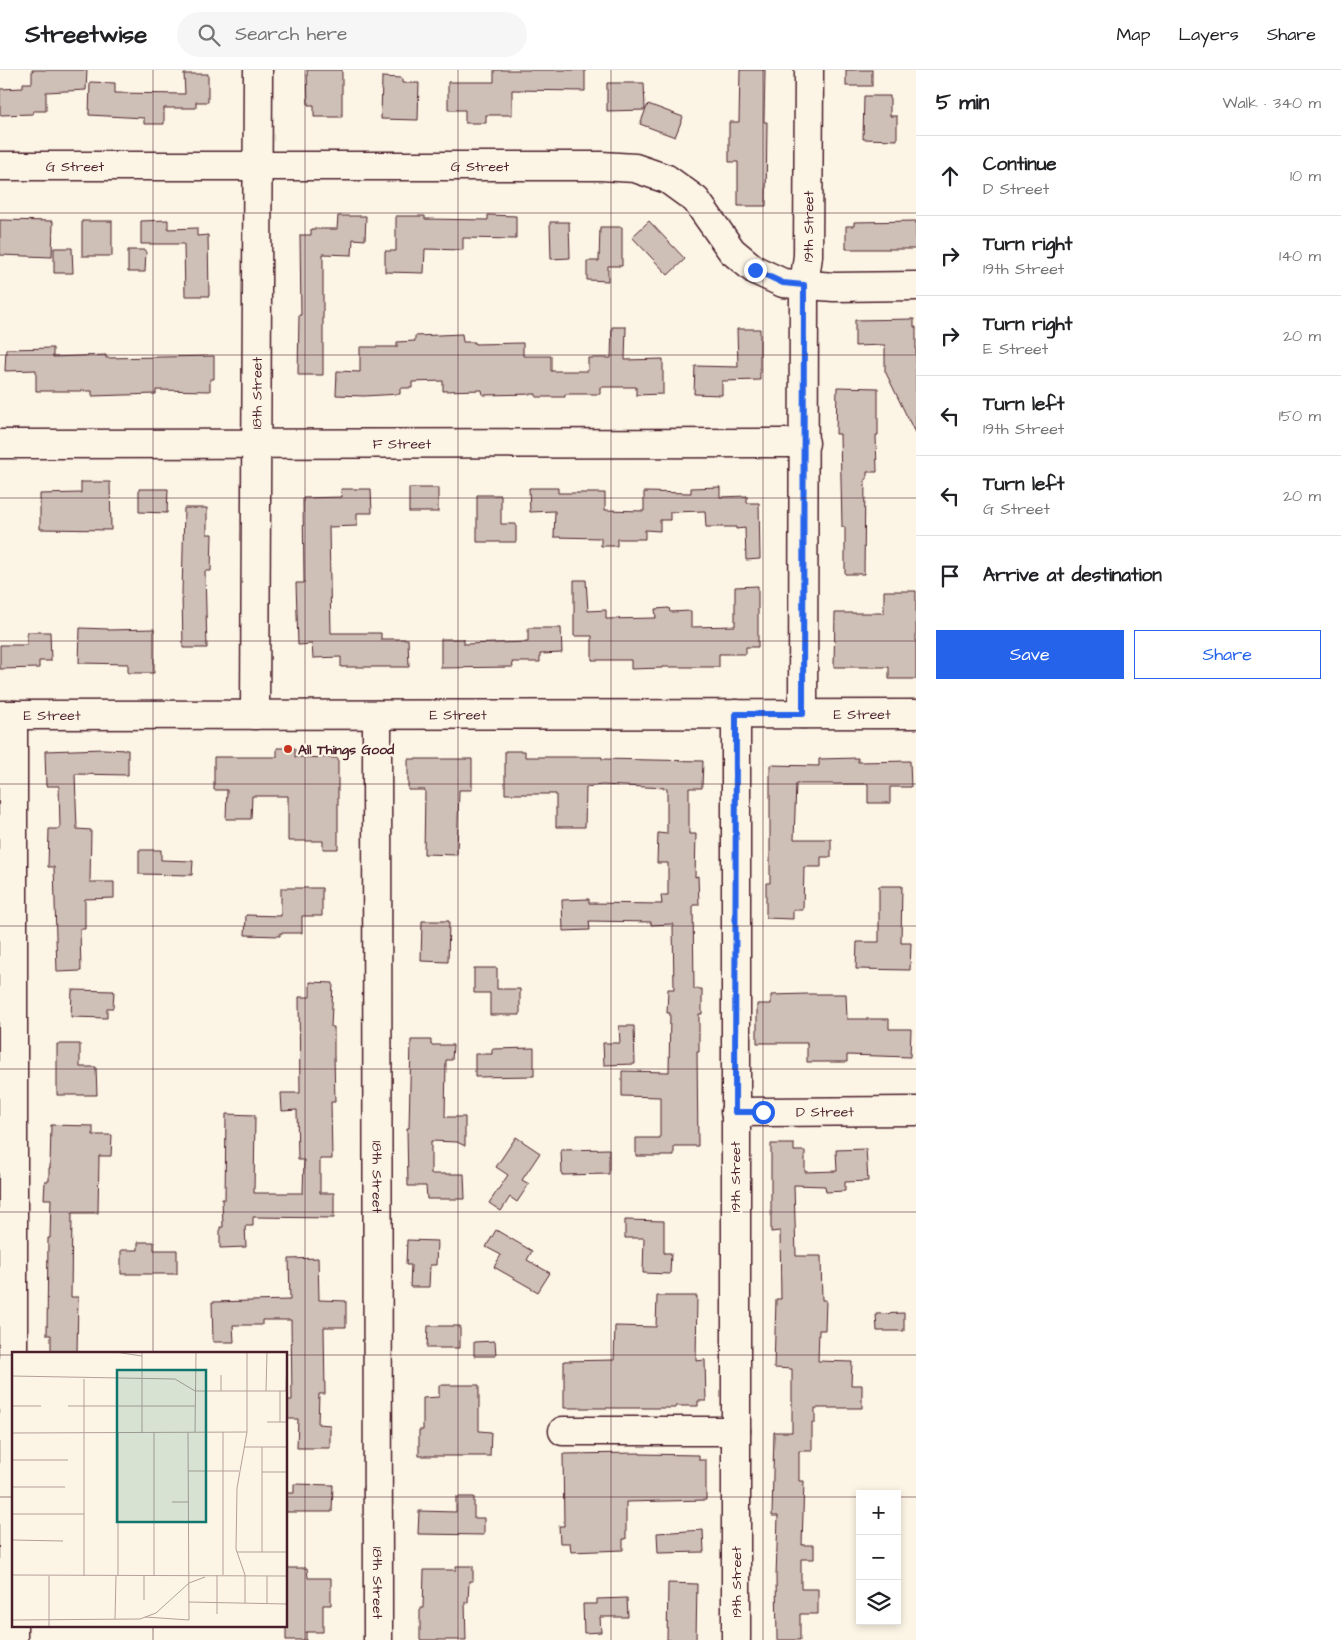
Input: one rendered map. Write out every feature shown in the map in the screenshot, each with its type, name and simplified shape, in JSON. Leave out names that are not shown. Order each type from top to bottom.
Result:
[{"type":"street","name":"18th Street","points":[[255,715],[258,70]]},
{"type":"street","name":"19th Street","points":[[803,714],[804,285],[808,256],[809,70]]},
{"type":"street","name":"G Street","points":[[0,166],[601,166],[636,168],[667,179],[696,200],[732,251],[755,270],[783,283],[834,287],[916,286]]},
{"type":"street","name":"F Street","points":[[0,444],[805,442]]},
{"type":"street","name":"19th Street","points":[[736,714],[736,1640]]},
{"type":"street","name":"E Street","points":[[7,715],[916,714]]},
{"type":"street","points":[[7,715],[12,1486]]},
{"type":"street","name":"18th Street","points":[[378,715],[378,1640]]},
{"type":"street","name":"D Street","points":[[735,1112],[916,1111]]},
{"type":"street","points":[[563,1431],[736,1431]]},
{"type":"building","points":[[32,70],[87,70],[86,90],[46,92],[46,111],[33,111],[33,114],[0,115],[0,89],[23,88],[23,83],[32,83]]},
{"type":"building","points":[[307,70],[342,70],[342,117],[314,117],[314,105],[308,105]]},
{"type":"building","points":[[494,70],[585,70],[585,91],[512,90],[512,115],[486,115],[486,123],[465,123],[465,110],[448,110],[448,82],[494,82]]},
{"type":"building","points":[[740,70],[765,70],[764,122],[767,122],[766,206],[738,206],[738,162],[729,162],[729,122],[739,122]]},
{"type":"building","points":[[846,70],[872,70],[872,86],[846,86]]},
{"type":"building","points":[[184,74],[208,74],[208,102],[196,102],[196,108],[164,108],[164,124],[144,124],[144,118],[89,115],[90,82],[115,83],[115,93],[185,94]]},
{"type":"building","points":[[382,77],[402,78],[402,83],[419,83],[418,120],[381,119]]},
{"type":"building","points":[[607,83],[644,83],[645,110],[607,111]]},
{"type":"building","points":[[864,96],[890,96],[890,116],[897,116],[897,140],[863,139]]},
{"type":"building","points":[[648,104],[683,117],[675,137],[640,124]]},
{"type":"building","points":[[488,215],[516,216],[516,239],[463,238],[463,250],[425,249],[424,273],[385,272],[385,251],[396,251],[396,216],[425,216],[425,219],[488,220]]},
{"type":"building","points":[[338,216],[366,216],[365,240],[353,239],[352,255],[323,254],[323,375],[298,375],[299,315],[301,315],[300,235],[311,235],[311,229],[337,229]]},
{"type":"building","points":[[0,220],[53,221],[52,257],[0,255]]},
{"type":"building","points":[[168,220],[168,229],[197,228],[197,236],[208,235],[209,296],[185,296],[184,244],[141,244],[141,221]]},
{"type":"building","points":[[82,221],[112,221],[112,256],[82,256]]},
{"type":"building","points":[[649,221],[685,259],[668,275],[632,237]]},
{"type":"building","points":[[916,221],[916,249],[846,249],[846,226],[854,226],[854,222]]},
{"type":"building","points":[[550,222],[569,222],[570,258],[551,259]]},
{"type":"building","points":[[600,227],[622,227],[622,266],[608,266],[608,281],[587,280],[587,261],[599,261]]},
{"type":"building","points":[[54,248],[72,248],[73,273],[54,273]]},
{"type":"building","points":[[128,250],[146,250],[145,272],[128,272]]},
{"type":"building","points":[[914,319],[914,327],[916,327],[916,435],[885,371],[885,345],[855,346],[855,320]]},
{"type":"building","points":[[612,327],[626,327],[625,360],[663,359],[663,394],[636,395],[636,387],[600,387],[600,394],[565,394],[565,397],[536,397],[536,394],[483,395],[482,390],[443,391],[443,381],[412,382],[412,388],[400,388],[400,394],[336,395],[337,371],[360,372],[360,347],[397,347],[397,342],[415,341],[415,336],[462,334],[463,342],[475,342],[475,344],[523,343],[523,356],[551,356],[551,371],[588,371],[588,358],[611,358]]},
{"type":"building","points":[[737,329],[760,329],[760,380],[722,381],[722,395],[694,394],[695,366],[738,367]]},
{"type":"building","points":[[53,348],[53,357],[106,355],[106,358],[214,356],[214,379],[210,379],[210,391],[156,390],[156,394],[92,396],[92,391],[36,391],[36,370],[5,371],[6,349]]},
{"type":"building","points":[[837,387],[878,388],[877,472],[867,472],[867,479],[865,479],[864,574],[845,574],[845,527],[842,527],[840,434],[836,434]]},
{"type":"building","points":[[81,482],[110,482],[111,530],[40,529],[40,494],[81,493]]},
{"type":"building","points":[[720,487],[720,497],[747,496],[747,503],[759,503],[760,559],[746,560],[745,528],[706,527],[705,511],[670,512],[670,520],[660,520],[660,531],[645,530],[645,539],[617,539],[617,546],[601,546],[601,538],[554,537],[555,511],[530,512],[529,488],[558,488],[558,493],[605,493],[605,510],[644,511],[644,492],[691,493],[691,488]]},
{"type":"building","points":[[409,488],[438,488],[438,512],[409,512]]},
{"type":"building","points":[[139,489],[168,489],[167,513],[139,512]]},
{"type":"building","points":[[341,489],[371,489],[372,513],[357,513],[357,526],[329,527],[331,633],[381,633],[381,639],[408,639],[409,667],[341,667],[341,657],[313,658],[312,644],[298,645],[296,583],[304,583],[303,498],[342,497]]},
{"type":"building","points":[[477,495],[501,495],[501,524],[516,524],[516,542],[477,542]]},
{"type":"building","points":[[184,508],[207,508],[207,534],[212,534],[211,571],[205,571],[207,648],[183,648]]},
{"type":"building","points":[[574,580],[586,580],[588,611],[606,610],[606,619],[656,618],[655,609],[669,608],[670,612],[691,611],[691,627],[735,626],[735,587],[758,586],[758,647],[746,647],[746,654],[719,654],[719,667],[631,669],[631,660],[592,660],[592,636],[574,636]]},
{"type":"building","points":[[884,591],[916,591],[916,679],[889,679],[889,667],[834,667],[835,613],[884,613]]},
{"type":"building","points":[[80,628],[108,630],[154,629],[154,673],[128,673],[128,664],[79,663]]},
{"type":"building","points":[[528,628],[561,628],[562,653],[540,654],[540,662],[512,662],[513,667],[441,668],[441,639],[464,639],[464,644],[528,642]]},
{"type":"building","points":[[27,632],[50,632],[51,661],[39,661],[39,668],[0,669],[0,645],[27,645]]},
{"type":"building","points":[[277,748],[295,748],[295,757],[338,758],[338,849],[323,849],[323,841],[288,841],[288,796],[252,796],[251,819],[226,819],[227,790],[214,790],[214,757],[277,757]]},
{"type":"building","points":[[128,750],[128,775],[75,774],[77,829],[91,830],[90,882],[114,882],[114,898],[85,899],[85,929],[80,929],[81,971],[57,972],[54,867],[48,867],[49,829],[60,829],[59,786],[46,786],[45,751]]},
{"type":"building","points":[[505,751],[525,751],[525,757],[602,757],[602,759],[703,761],[702,788],[689,788],[689,834],[696,834],[695,877],[698,876],[699,905],[693,905],[694,989],[702,989],[702,1014],[699,1014],[699,1052],[697,1052],[698,1146],[674,1146],[674,1156],[636,1156],[636,1138],[660,1138],[660,1097],[622,1096],[622,1071],[669,1072],[670,1013],[667,1013],[668,989],[674,989],[673,924],[651,925],[651,922],[589,921],[590,930],[563,931],[562,900],[589,899],[589,903],[662,904],[661,895],[668,895],[668,863],[657,863],[658,833],[667,834],[667,788],[602,785],[586,787],[585,827],[556,827],[556,794],[505,794]]},
{"type":"building","points":[[858,758],[858,762],[910,761],[911,787],[890,787],[890,803],[868,803],[868,784],[796,784],[794,839],[831,839],[831,857],[821,857],[821,867],[804,867],[803,910],[793,910],[793,919],[766,918],[766,883],[770,883],[770,765],[819,766],[819,759]]},
{"type":"building","points":[[408,759],[472,759],[472,790],[459,790],[457,855],[424,854],[425,790],[408,790]]},
{"type":"building","points":[[139,850],[161,850],[161,860],[193,861],[192,875],[139,874]]},
{"type":"building","points":[[879,886],[902,886],[901,943],[911,943],[910,970],[856,969],[857,942],[879,942]]},
{"type":"building","points":[[281,888],[322,888],[322,916],[302,916],[302,933],[280,933],[280,936],[245,935],[246,915],[281,916]]},
{"type":"building","points":[[422,921],[449,921],[448,962],[421,961]]},
{"type":"building","points":[[474,968],[497,968],[497,989],[520,989],[520,1015],[490,1015],[490,993],[474,993]]},
{"type":"building","points":[[310,982],[333,983],[331,1027],[334,1027],[335,1102],[331,1102],[332,1159],[320,1159],[320,1193],[334,1193],[334,1218],[253,1217],[253,1226],[245,1226],[246,1247],[220,1248],[220,1227],[223,1227],[222,1199],[225,1199],[226,1114],[255,1115],[254,1193],[303,1193],[304,1160],[298,1160],[297,1110],[282,1111],[281,1093],[300,1093],[299,997],[310,997]]},
{"type":"building","points":[[72,990],[114,991],[113,1008],[107,1008],[107,1018],[71,1017]]},
{"type":"building","points":[[846,994],[847,1019],[889,1019],[889,1029],[911,1029],[910,1057],[847,1055],[847,1062],[807,1062],[807,1043],[757,1043],[757,1004],[771,1004],[771,995]]},
{"type":"building","points":[[619,1026],[634,1026],[635,1064],[604,1065],[603,1043],[620,1043]]},
{"type":"building","points":[[411,1040],[431,1040],[431,1045],[453,1045],[452,1060],[446,1060],[445,1117],[465,1117],[465,1146],[457,1142],[431,1141],[431,1174],[464,1174],[465,1199],[427,1199],[426,1186],[408,1186],[407,1128],[409,1128]]},
{"type":"building","points":[[57,1044],[80,1044],[80,1067],[96,1067],[97,1095],[57,1095]]},
{"type":"building","points":[[534,1048],[534,1076],[475,1077],[475,1054],[492,1054],[492,1049]]},
{"type":"building","points":[[51,1125],[93,1126],[93,1135],[112,1135],[111,1156],[99,1156],[98,1213],[72,1213],[71,1297],[78,1297],[77,1352],[51,1352],[51,1335],[47,1335],[48,1238],[50,1238],[51,1199],[44,1199],[45,1181],[49,1181]]},
{"type":"building","points":[[516,1137],[540,1153],[522,1180],[529,1184],[517,1202],[510,1197],[501,1211],[489,1203],[508,1175],[496,1167]]},
{"type":"building","points":[[771,1144],[794,1144],[794,1151],[805,1151],[805,1172],[837,1171],[836,1150],[866,1149],[868,1181],[845,1182],[845,1191],[826,1192],[825,1186],[794,1185],[796,1256],[821,1256],[822,1300],[826,1300],[825,1330],[819,1330],[818,1361],[852,1362],[851,1385],[862,1385],[862,1408],[815,1408],[815,1423],[812,1423],[812,1451],[799,1451],[799,1481],[804,1481],[802,1545],[814,1545],[814,1559],[801,1559],[801,1589],[818,1589],[818,1614],[800,1614],[800,1640],[777,1640],[776,1577],[778,1516],[772,1516],[774,1432],[792,1432],[792,1369],[774,1368],[776,1299],[781,1299],[780,1231],[771,1232]]},
{"type":"building","points":[[609,1149],[609,1174],[562,1175],[561,1150]]},
{"type":"building","points":[[625,1220],[664,1221],[664,1253],[671,1253],[670,1274],[643,1273],[644,1238],[625,1238]]},
{"type":"building","points":[[496,1230],[532,1251],[527,1260],[550,1273],[538,1292],[494,1267],[501,1255],[486,1247]]},
{"type":"building","points":[[407,1240],[437,1241],[436,1265],[430,1265],[429,1287],[410,1287],[411,1265],[406,1265]]},
{"type":"building","points":[[138,1242],[154,1242],[154,1250],[177,1250],[177,1274],[121,1274],[121,1250],[138,1250]]},
{"type":"building","points":[[318,1258],[319,1300],[346,1301],[346,1327],[324,1327],[325,1394],[319,1394],[318,1424],[330,1425],[330,1448],[297,1448],[298,1419],[288,1419],[288,1400],[292,1400],[291,1320],[262,1320],[262,1325],[233,1325],[234,1342],[213,1342],[212,1302],[290,1300],[289,1259]]},
{"type":"building","points":[[657,1296],[697,1296],[696,1361],[705,1360],[706,1401],[698,1401],[698,1406],[676,1406],[676,1408],[564,1408],[564,1361],[614,1360],[615,1326],[656,1327]]},
{"type":"building","points":[[904,1313],[904,1331],[877,1331],[876,1314]]},
{"type":"building","points":[[428,1326],[460,1326],[460,1348],[427,1348]]},
{"type":"building","points":[[495,1341],[496,1356],[474,1356],[474,1342]]},
{"type":"building","points":[[439,1385],[479,1385],[479,1431],[491,1432],[490,1456],[419,1456],[419,1430],[423,1430],[423,1398],[439,1397]]},
{"type":"building","points":[[640,1453],[699,1455],[699,1460],[706,1460],[706,1500],[626,1502],[626,1539],[623,1539],[623,1550],[571,1552],[570,1543],[560,1543],[559,1526],[564,1526],[563,1454]]},
{"type":"building","points":[[294,1484],[333,1485],[332,1512],[288,1512],[288,1493],[294,1493]]},
{"type":"building","points":[[456,1497],[474,1497],[474,1518],[484,1518],[484,1535],[418,1534],[419,1511],[456,1512]]},
{"type":"building","points":[[703,1530],[704,1552],[658,1553],[657,1533]]},
{"type":"building","points":[[456,1566],[473,1566],[473,1581],[469,1581],[468,1602],[465,1602],[466,1640],[420,1640],[420,1608],[423,1608],[424,1570],[456,1570]]},
{"type":"building","points":[[288,1568],[307,1568],[308,1578],[331,1578],[331,1605],[323,1605],[323,1632],[306,1632],[306,1640],[286,1640],[286,1628],[288,1628]]},
{"type":"building","points":[[668,1583],[697,1584],[696,1640],[667,1640]]},
{"type":"building","points":[[627,1598],[628,1617],[600,1617],[601,1632],[584,1633],[583,1604],[597,1604],[597,1599]]},
{"type":"place","name":"All Things Good","points":[[288,749]]},
{"type":"route","points":[[755,270],[783,283],[804,285],[803,714],[736,714],[735,1112],[763,1112]]}]
